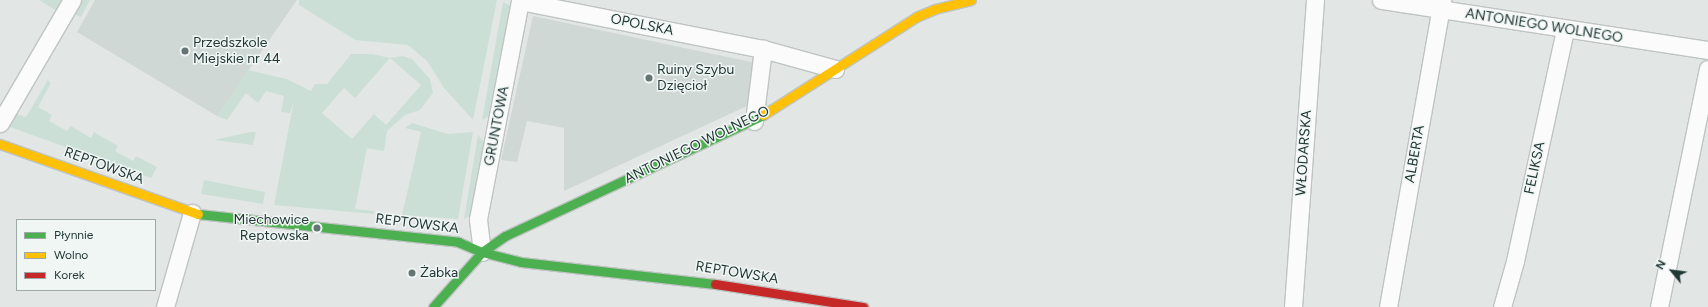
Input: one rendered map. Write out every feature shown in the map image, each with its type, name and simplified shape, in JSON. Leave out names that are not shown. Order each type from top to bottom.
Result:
[{"type":"street","points":[[0,123],[72,0]]},
{"type":"street","name":"OPOLSKA","points":[[520,0],[763,48],[835,69]]},
{"type":"street","name":"GRUNTOWA","points":[[482,252],[478,218],[520,0]]},
{"type":"street","name":"ANTONIEGO WOLNEGO","points":[[433,307],[482,252],[505,236],[754,121],[916,18],[933,4],[971,0]]},
{"type":"street","name":"WŁODARSKA","points":[[1294,307],[1315,0]]},
{"type":"street","name":"ANTONIEGO WOLNEGO","points":[[1381,0],[1441,5],[1565,29],[1708,50]]},
{"type":"street","name":"ALBERTA","points":[[1388,307],[1441,5]]},
{"type":"street","name":"FELIKSA","points":[[1502,307],[1515,261],[1565,29]]},
{"type":"street","points":[[754,121],[763,48]]},
{"type":"street","points":[[1659,307],[1708,69]]},
{"type":"street","name":"REPTOWSKA","points":[[0,144],[192,213],[258,222],[458,242],[482,252],[521,262],[681,279],[863,307]]},
{"type":"street","points":[[166,307],[192,213]]},
{"type":"shaded area","name":"Przedszkole Miejskie nr 44","points":[[95,0],[297,0],[217,116],[77,32]]},
{"type":"shaded area","points":[[533,16],[756,63],[747,106],[564,191],[564,128],[527,121],[517,162],[501,160]]},
{"type":"green space","points":[[39,0],[67,0],[60,13]]},
{"type":"green space","points":[[79,0],[90,0],[81,17],[72,13]]},
{"type":"green space","points":[[299,0],[497,0],[473,120],[444,88],[427,61],[408,45],[355,40],[299,5]]},
{"type":"green space","points":[[503,2],[511,6],[491,115],[482,120]]},
{"type":"green space","points":[[351,54],[372,54],[390,58],[403,56],[412,59],[430,79],[433,93],[420,110],[405,115],[387,131],[384,151],[367,148],[355,209],[374,211],[374,214],[274,205],[294,100],[290,113],[281,112],[284,96],[266,91],[258,103],[246,93],[227,120],[217,116],[248,70],[287,79],[311,91],[315,84],[327,84]],"holes":[[[390,58],[421,85],[386,125],[374,114],[352,139],[322,113],[344,88],[355,98]]]},
{"type":"green space","points":[[48,80],[51,83],[38,107],[52,115],[49,121],[67,131],[71,126],[91,138],[94,132],[118,146],[115,151],[133,161],[136,156],[157,167],[151,178],[10,127],[13,113],[26,117]]},
{"type":"green space","points":[[412,123],[448,134],[473,132],[458,219],[402,215],[421,132],[405,128]]},
{"type":"green space","points":[[256,132],[253,145],[214,140]]},
{"type":"green space","points":[[478,135],[484,142],[470,216],[464,219]]},
{"type":"green space","points":[[204,180],[265,192],[263,204],[201,194]]},
{"type":"traffic: fast","points":[[433,307],[482,252],[505,236],[763,115]]},
{"type":"traffic: fast","points":[[198,214],[458,242],[482,252],[521,262],[715,284]]},
{"type":"traffic: slow","points":[[763,115],[916,17],[935,9],[971,0]]},
{"type":"traffic: slow","points":[[0,144],[198,214]]},
{"type":"traffic: jam","points":[[715,284],[863,307]]},
{"type":"place","name":"Przedszkole Miejskie nr 44","points":[[185,51]]},
{"type":"place","name":"Ruiny Szybu Dzięcioł","points":[[649,78]]},
{"type":"place","name":"Miechowice Reptowska","points":[[317,228]]},
{"type":"place","name":"Żabka","points":[[412,273]]}]
